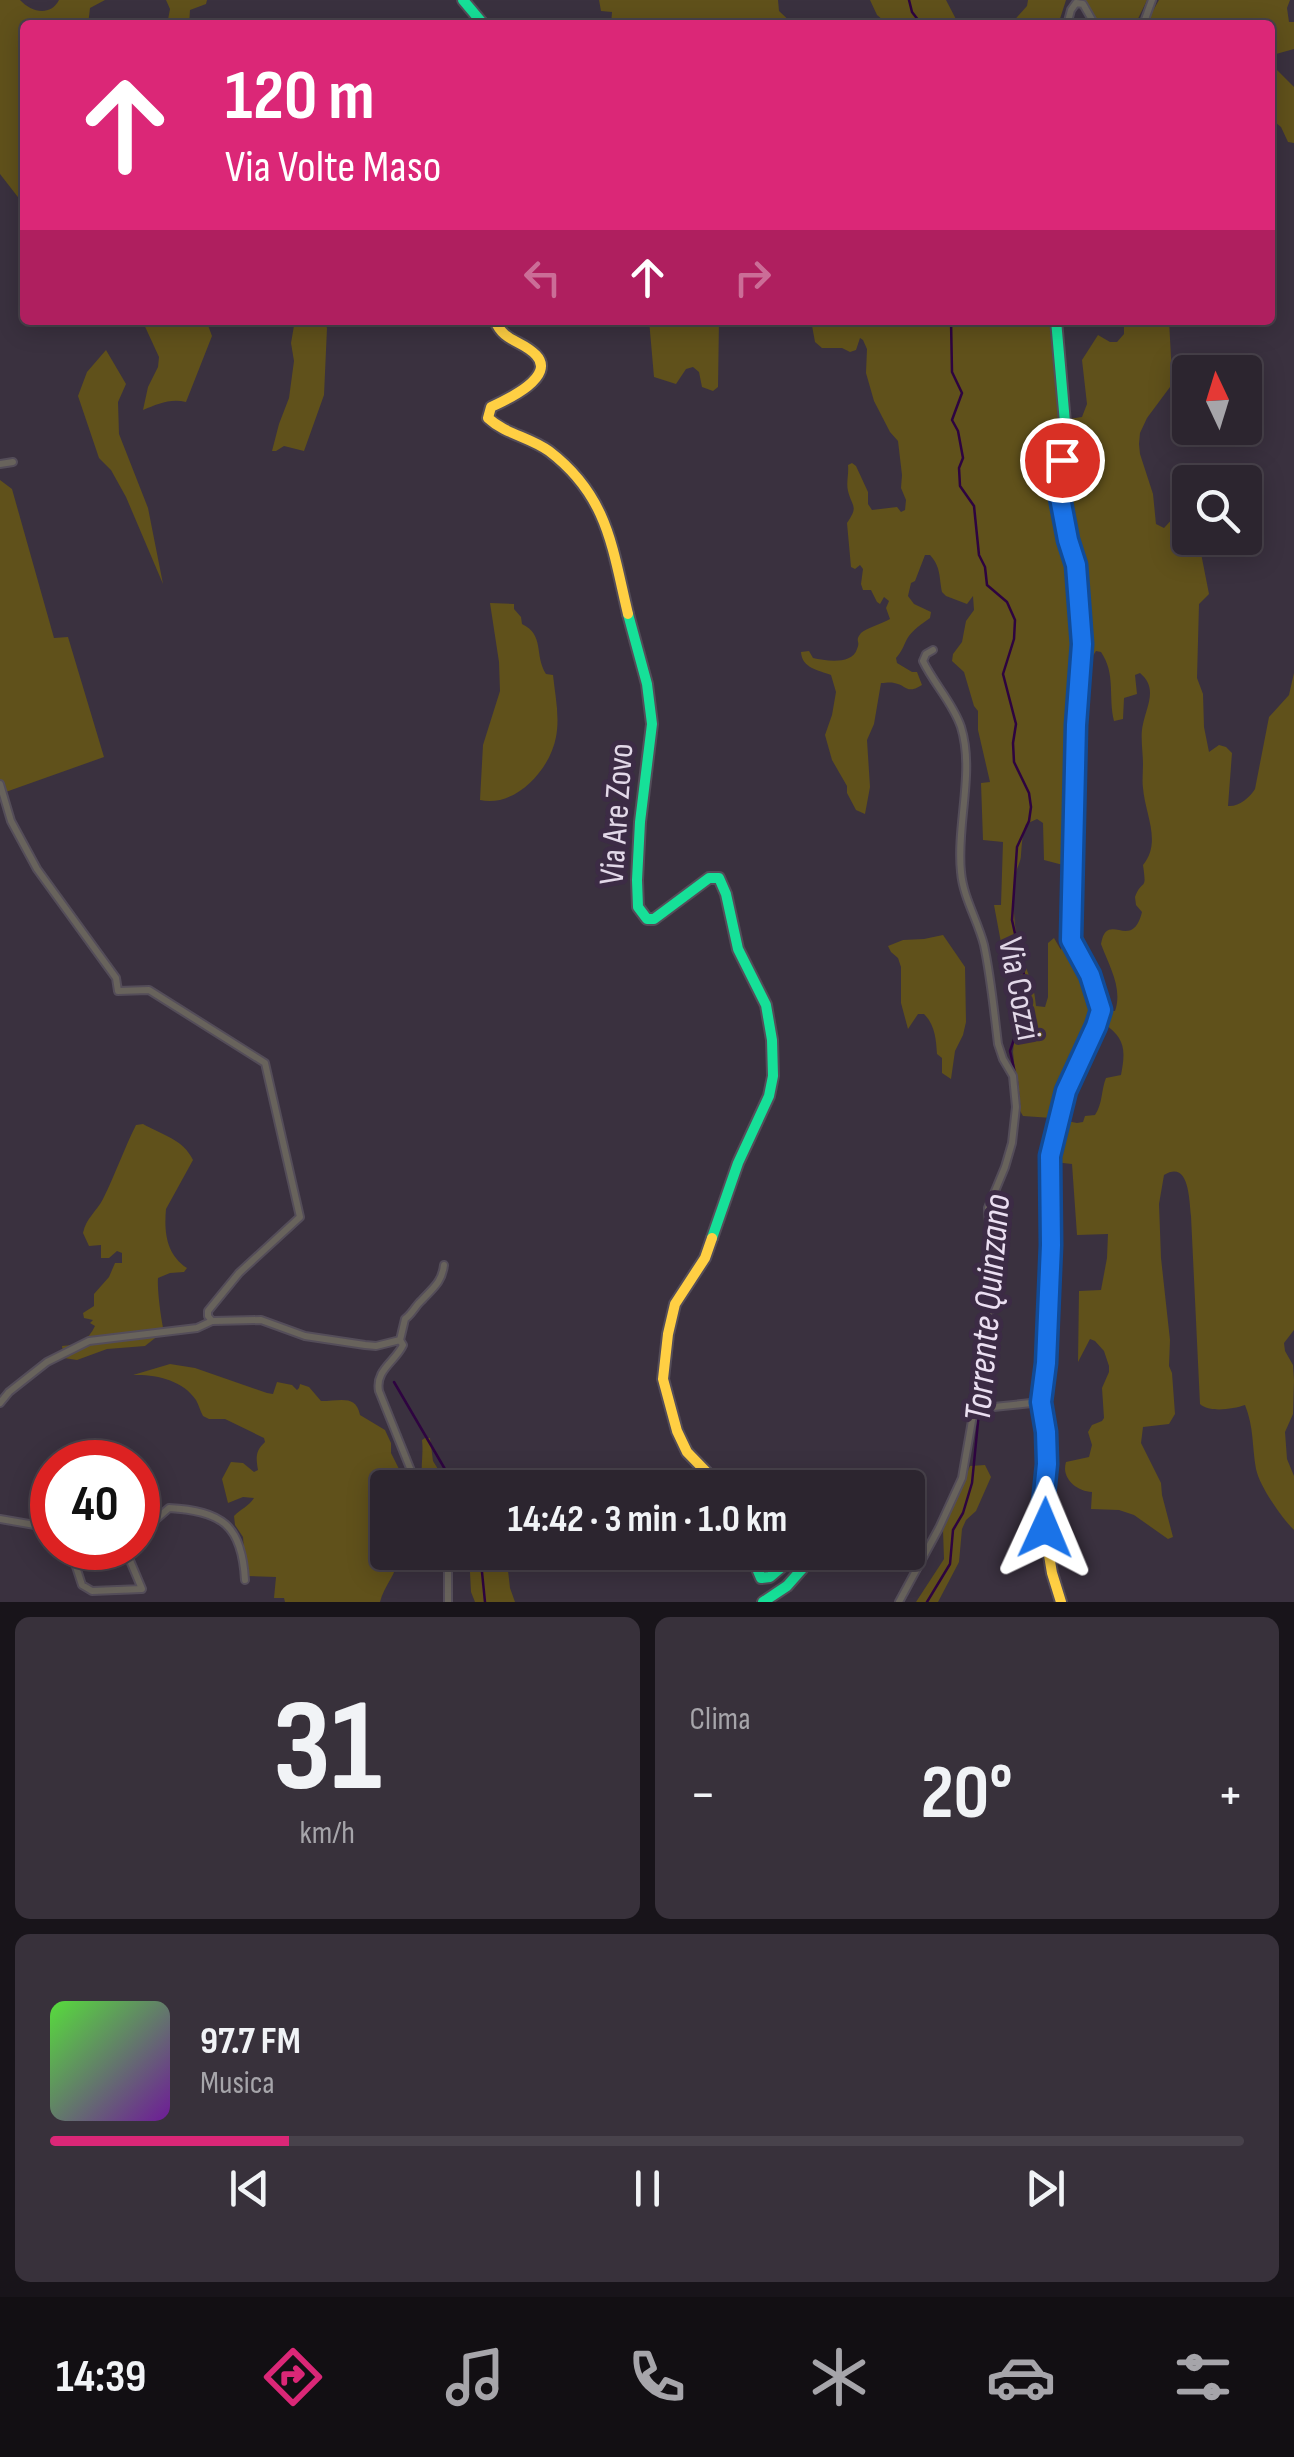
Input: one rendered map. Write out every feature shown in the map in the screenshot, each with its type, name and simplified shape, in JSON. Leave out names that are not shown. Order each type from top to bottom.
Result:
[{"type":"street","points":[[463,0],[480,20]]},
{"type":"street","points":[[1069,20],[1076,3],[1083,4],[1092,20]]},
{"type":"street","name":"Via Are Zovo","points":[[497,325],[499,332],[536,356],[541,365],[533,383],[491,408],[488,418],[549,452],[584,483],[597,503],[644,675],[652,724],[640,822],[640,910],[647,918],[654,918],[708,878],[719,878],[738,949],[766,1006],[773,1062],[769,1096],[738,1163],[705,1258],[675,1304],[664,1360],[666,1393],[677,1431],[687,1452],[704,1470]]},
{"type":"street","points":[[1056,325],[1066,434],[1058,487],[1076,565],[1082,644],[1071,940],[1090,975],[1101,1010],[1066,1091],[1050,1156],[1051,1245],[1041,1402],[1047,1464],[1042,1514],[1061,1602]]},
{"type":"street","points":[[0,464],[13,462]]},
{"type":"street","name":"Via Cozzi","points":[[899,1602],[962,1478],[993,1283],[988,1208],[1006,1166],[1016,1107],[1014,1076],[998,1044],[983,944],[960,871],[960,822],[967,774],[965,745],[960,724],[923,660],[933,650]]},
{"type":"street","points":[[0,784],[11,821],[37,869],[116,978],[118,990],[149,990],[265,1063],[300,1218],[239,1273],[208,1311],[212,1321]]},
{"type":"street","points":[[411,1470],[377,1380],[399,1354],[405,1319],[438,1284],[444,1265]]},
{"type":"street","points":[[0,1403],[46,1362],[89,1341],[197,1328],[212,1321],[261,1320],[305,1336],[365,1345],[400,1340]]},
{"type":"street","points":[[974,1409],[1041,1402]]},
{"type":"street","points":[[160,1516],[169,1508],[194,1510],[217,1518],[230,1528],[244,1552],[245,1580]]},
{"type":"street","points":[[0,1519],[30,1524]]},
{"type":"street","points":[[77,1570],[82,1585],[92,1591],[142,1589],[134,1570]]},
{"type":"street","points":[[448,1570],[448,1602]]},
{"type":"street","points":[[759,1570],[761,1578],[778,1570]]},
{"type":"street","points":[[763,1602],[787,1586],[801,1570]]},
{"type":"shaded area","points":[[0,0],[20,0],[46,11],[59,0],[105,0],[90,8],[89,20],[20,20],[20,200],[0,174]]},
{"type":"shaded area","points":[[166,0],[207,0],[190,10],[189,20],[168,20],[170,9]]},
{"type":"shaded area","points":[[599,0],[778,0],[779,11],[789,20],[611,20],[612,12],[601,11]]},
{"type":"shaded area","points":[[870,0],[946,0],[956,20],[883,20]]},
{"type":"shaded area","points":[[1028,0],[1066,0],[1060,20],[1014,20]]},
{"type":"shaded area","points":[[1083,0],[1147,0],[1137,20],[1093,20]]},
{"type":"shaded area","points":[[1159,0],[1290,0],[1287,8],[1289,22],[1294,22],[1294,49],[1276,54],[1275,58],[1275,20],[1148,20]]},
{"type":"shaded area","points":[[1275,68],[1294,87],[1294,143],[1288,142],[1275,122]]},
{"type":"shaded area","points":[[144,325],[208,325],[212,336],[186,402],[169,401],[143,410],[159,357]]},
{"type":"shaded area","points":[[294,325],[326,325],[324,395],[304,451],[284,446],[272,451],[289,398],[294,361],[291,343]]},
{"type":"shaded area","points":[[649,325],[719,325],[718,387],[713,391],[702,387],[699,372],[693,367],[686,369],[676,384],[654,377]]},
{"type":"shaded area","points":[[812,325],[1050,325],[1060,443],[1061,542],[1073,599],[1074,631],[1065,755],[1063,865],[1044,860],[1043,823],[1037,819],[1026,824],[1015,877],[1015,921],[1036,1006],[1045,1007],[1048,997],[1048,943],[1054,938],[1061,950],[1063,930],[1090,985],[1096,1010],[1061,1084],[1052,1118],[1023,1116],[1019,1109],[1013,1052],[1022,1020],[1019,984],[1002,948],[994,905],[1001,905],[1003,842],[983,840],[981,783],[990,782],[978,730],[978,711],[964,672],[952,661],[974,610],[973,596],[967,604],[946,596],[930,555],[925,555],[908,596],[914,604],[931,612],[930,618],[912,633],[896,658],[897,663],[917,672],[922,685],[910,689],[881,683],[867,740],[870,787],[865,814],[856,810],[832,760],[825,735],[836,692],[831,675],[808,665],[801,652],[809,651],[813,658],[831,661],[850,658],[861,633],[890,619],[886,608],[889,601],[884,597],[880,604],[871,590],[863,590],[863,569],[860,565],[851,567],[847,523],[854,510],[847,488],[848,465],[856,466],[872,510],[897,507],[901,512],[906,500],[901,488],[898,441],[874,401],[863,340],[860,338],[856,350],[850,352],[822,348],[815,342]]},
{"type":"shaded area","points":[[1124,325],[1169,325],[1170,387],[1140,433],[1140,454],[1153,494],[1156,524],[1164,528],[1172,519],[1172,555],[1201,555],[1209,594],[1199,604],[1197,678],[1203,694],[1209,752],[1219,745],[1232,753],[1228,806],[1244,801],[1255,789],[1269,717],[1289,695],[1294,673],[1294,1330],[1284,1343],[1294,1380],[1293,1414],[1285,1432],[1287,1459],[1294,1476],[1294,1530],[1258,1476],[1245,1405],[1215,1409],[1200,1404],[1191,1216],[1186,1183],[1178,1173],[1164,1175],[1159,1204],[1175,1414],[1169,1424],[1143,1427],[1141,1443],[1161,1483],[1173,1537],[1168,1539],[1134,1515],[1091,1509],[1092,1492],[1075,1486],[1065,1468],[1066,1462],[1089,1457],[1092,1445],[1088,1432],[1104,1418],[1102,1388],[1109,1366],[1104,1351],[1090,1339],[1078,1362],[1079,1291],[1101,1290],[1108,1234],[1077,1235],[1072,1164],[1054,1162],[1062,1120],[1077,1123],[1083,1122],[1085,1116],[1095,1115],[1106,1078],[1121,1075],[1122,1045],[1103,1023],[1106,1011],[1115,1011],[1117,994],[1101,944],[1109,930],[1126,931],[1138,924],[1142,912],[1135,897],[1144,882],[1143,865],[1152,837],[1144,798],[1142,734],[1149,685],[1140,673],[1135,675],[1137,694],[1124,698],[1123,719],[1114,721],[1106,660],[1096,651],[1087,665],[1082,661],[1083,598],[1070,531],[1069,419],[1082,417],[1087,404],[1082,360],[1098,335],[1117,342],[1124,334]]},
{"type":"shaded area","points":[[106,350],[126,384],[118,402],[119,434],[148,508],[163,584],[126,497],[111,470],[99,458],[78,396],[87,372]]},
{"type":"shaded area","points":[[0,480],[12,489],[54,638],[68,637],[104,757],[0,794]]},
{"type":"shaded area","points":[[490,603],[514,604],[522,624],[534,634],[542,667],[546,674],[553,675],[558,721],[552,750],[539,774],[518,792],[493,801],[480,800],[483,745],[500,691]]},
{"type":"shaded area","points":[[943,935],[965,967],[966,1022],[955,1051],[951,1079],[942,1073],[942,1058],[937,1054],[934,1032],[924,1014],[918,1014],[908,1029],[901,1003],[901,967],[888,946]]},
{"type":"shaded area","points":[[143,1124],[178,1142],[193,1160],[166,1209],[165,1218],[171,1249],[187,1268],[158,1278],[164,1331],[145,1346],[107,1349],[77,1360],[64,1358],[62,1346],[82,1341],[92,1331],[93,1320],[84,1318],[83,1313],[94,1306],[94,1294],[115,1263],[122,1263],[122,1253],[117,1251],[109,1258],[101,1258],[101,1245],[89,1246],[83,1233],[136,1125]]},
{"type":"shaded area","points":[[170,1364],[195,1368],[273,1394],[277,1382],[297,1390],[300,1384],[309,1387],[321,1401],[351,1401],[360,1415],[385,1430],[400,1470],[370,1470],[370,1570],[395,1570],[380,1602],[285,1602],[284,1598],[274,1598],[276,1577],[246,1576],[243,1537],[234,1516],[254,1498],[243,1497],[228,1503],[222,1479],[231,1462],[243,1463],[254,1472],[258,1470],[257,1455],[264,1438],[225,1419],[203,1416],[196,1400],[176,1383],[133,1375]]},
{"type":"shaded area","points":[[430,1438],[433,1461],[439,1470],[422,1470],[422,1440]]},
{"type":"shaded area","points":[[985,1465],[991,1477],[976,1511],[962,1529],[959,1562],[938,1602],[916,1602],[944,1559],[943,1530],[970,1466]]},
{"type":"shaded area","points":[[470,1570],[508,1570],[515,1602],[475,1602]]},
{"type":"waterway","name":"Torrente Quinzano","points":[[909,0],[918,20]]},
{"type":"waterway","name":"Torrente Quinzano","points":[[951,325],[952,372],[962,393],[952,420],[963,458],[960,486],[974,506],[979,555],[987,585],[1007,602],[1015,620],[1014,639],[1003,674],[1016,724],[1014,762],[1029,793],[1031,807],[1017,847],[1012,920],[1026,984],[1022,1016],[1010,1051],[1019,1105]]},
{"type":"waterway","name":"Torrente Quinzano","points":[[980,1404],[986,1357]]},
{"type":"waterway","points":[[394,1382],[445,1470]]},
{"type":"waterway","name":"Torrente Quinzano","points":[[927,1602],[950,1564],[953,1530],[972,1483],[979,1412]]},
{"type":"waterway","points":[[482,1570],[485,1602]]},
{"type":"traffic: fast","points":[[463,0],[480,20]]},
{"type":"traffic: fast","points":[[1056,325],[1066,434],[1058,487],[1076,565],[1082,644],[1071,940],[1101,1010],[1080,1061]]},
{"type":"traffic: fast","points":[[628,614],[647,684],[652,724],[640,822],[638,907],[647,919],[654,919],[709,878],[719,878],[738,949],[766,1005],[772,1040],[769,1096],[738,1163],[712,1238]]},
{"type":"traffic: fast","points":[[759,1570],[761,1578],[778,1570]]},
{"type":"traffic: fast","points":[[763,1602],[787,1586],[801,1570]]},
{"type":"traffic: slow","points":[[497,325],[508,337],[531,350],[541,363],[535,379],[491,407],[488,418],[549,451],[584,486],[605,524],[628,614]]},
{"type":"traffic: slow","points":[[1061,1602],[1042,1514],[1047,1432],[1041,1402],[1051,1245],[1050,1156],[1066,1091],[1080,1061]]},
{"type":"traffic: slow","points":[[704,1470],[687,1452],[677,1431],[663,1379],[675,1304],[705,1258],[712,1238]]},
{"type":"route","points":[[1045,1528],[1042,1514],[1046,1432],[1041,1402],[1051,1245],[1050,1156],[1066,1091],[1101,1010],[1090,975],[1071,940],[1082,644],[1076,565],[1058,487],[1062,460]]}]
